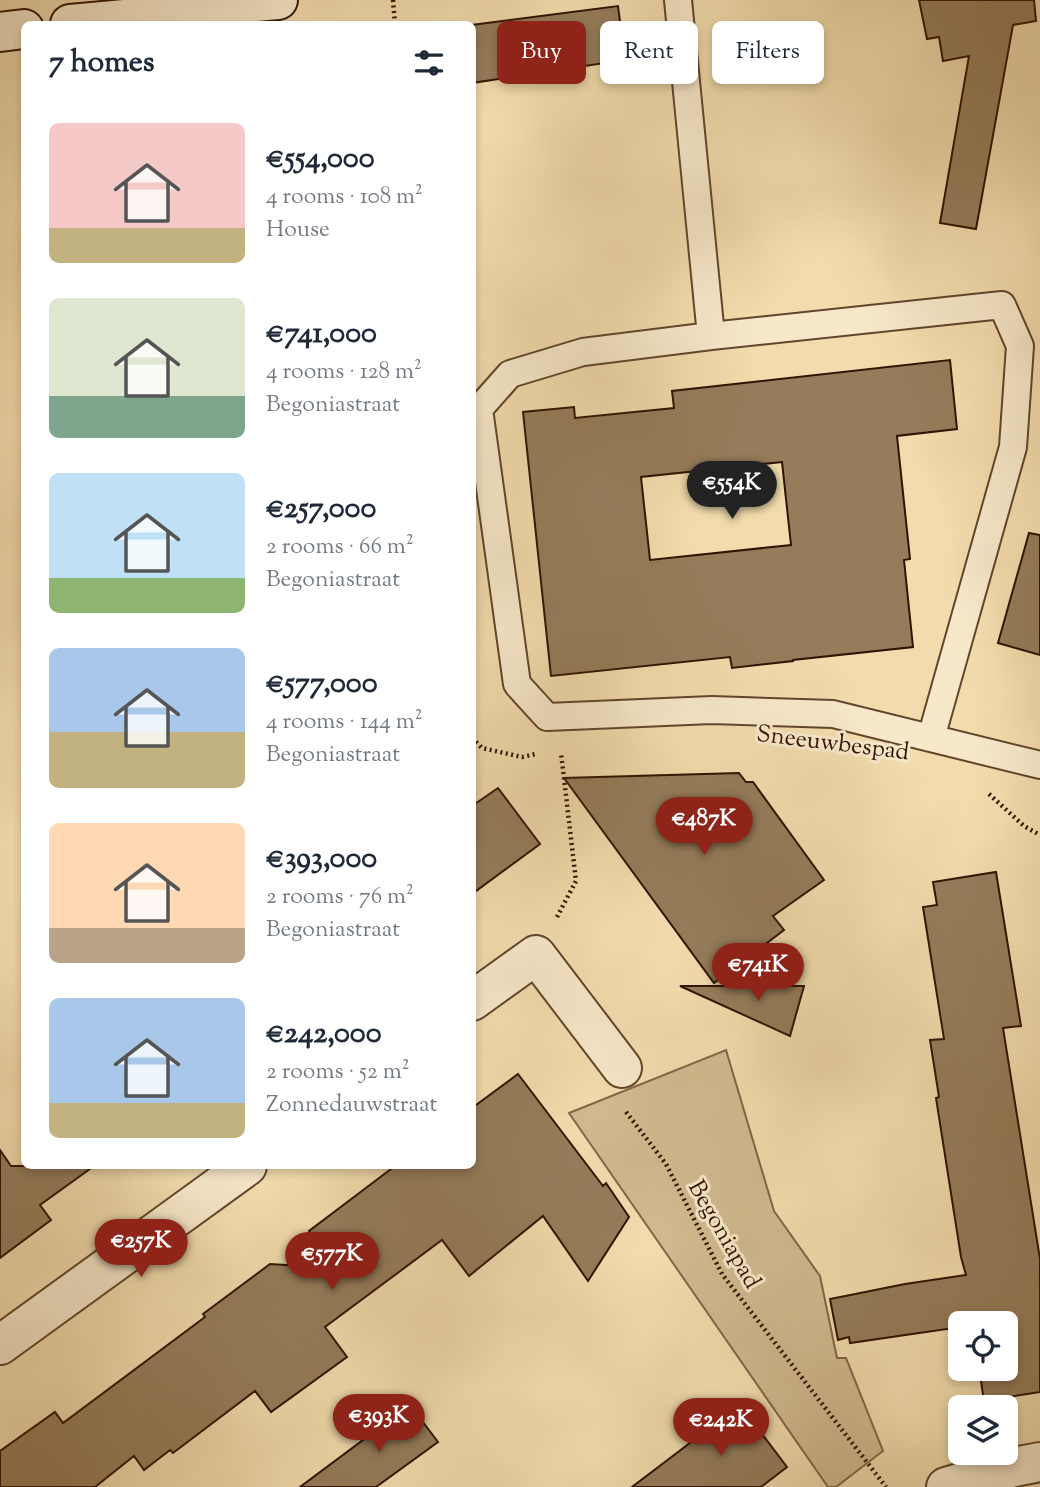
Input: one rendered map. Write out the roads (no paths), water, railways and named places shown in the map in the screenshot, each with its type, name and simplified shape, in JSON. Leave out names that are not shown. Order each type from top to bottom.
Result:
[{"type":"street","points":[[136,21],[199,4],[278,0]]},
{"type":"street","points":[[0,32],[21,29]]},
{"type":"street","points":[[476,998],[536,955],[622,1068]]},
{"type":"street","points":[[0,1345],[243,1169]]},
{"type":"street","points":[[946,1487],[1040,1462]]},
{"type":"lane","points":[[678,0],[711,335]]},
{"type":"lane","points":[[931,738],[1013,447],[1020,345],[1002,305],[711,335],[583,352],[510,374],[479,409],[517,684],[547,717],[712,710],[833,714],[1040,765]]}]
